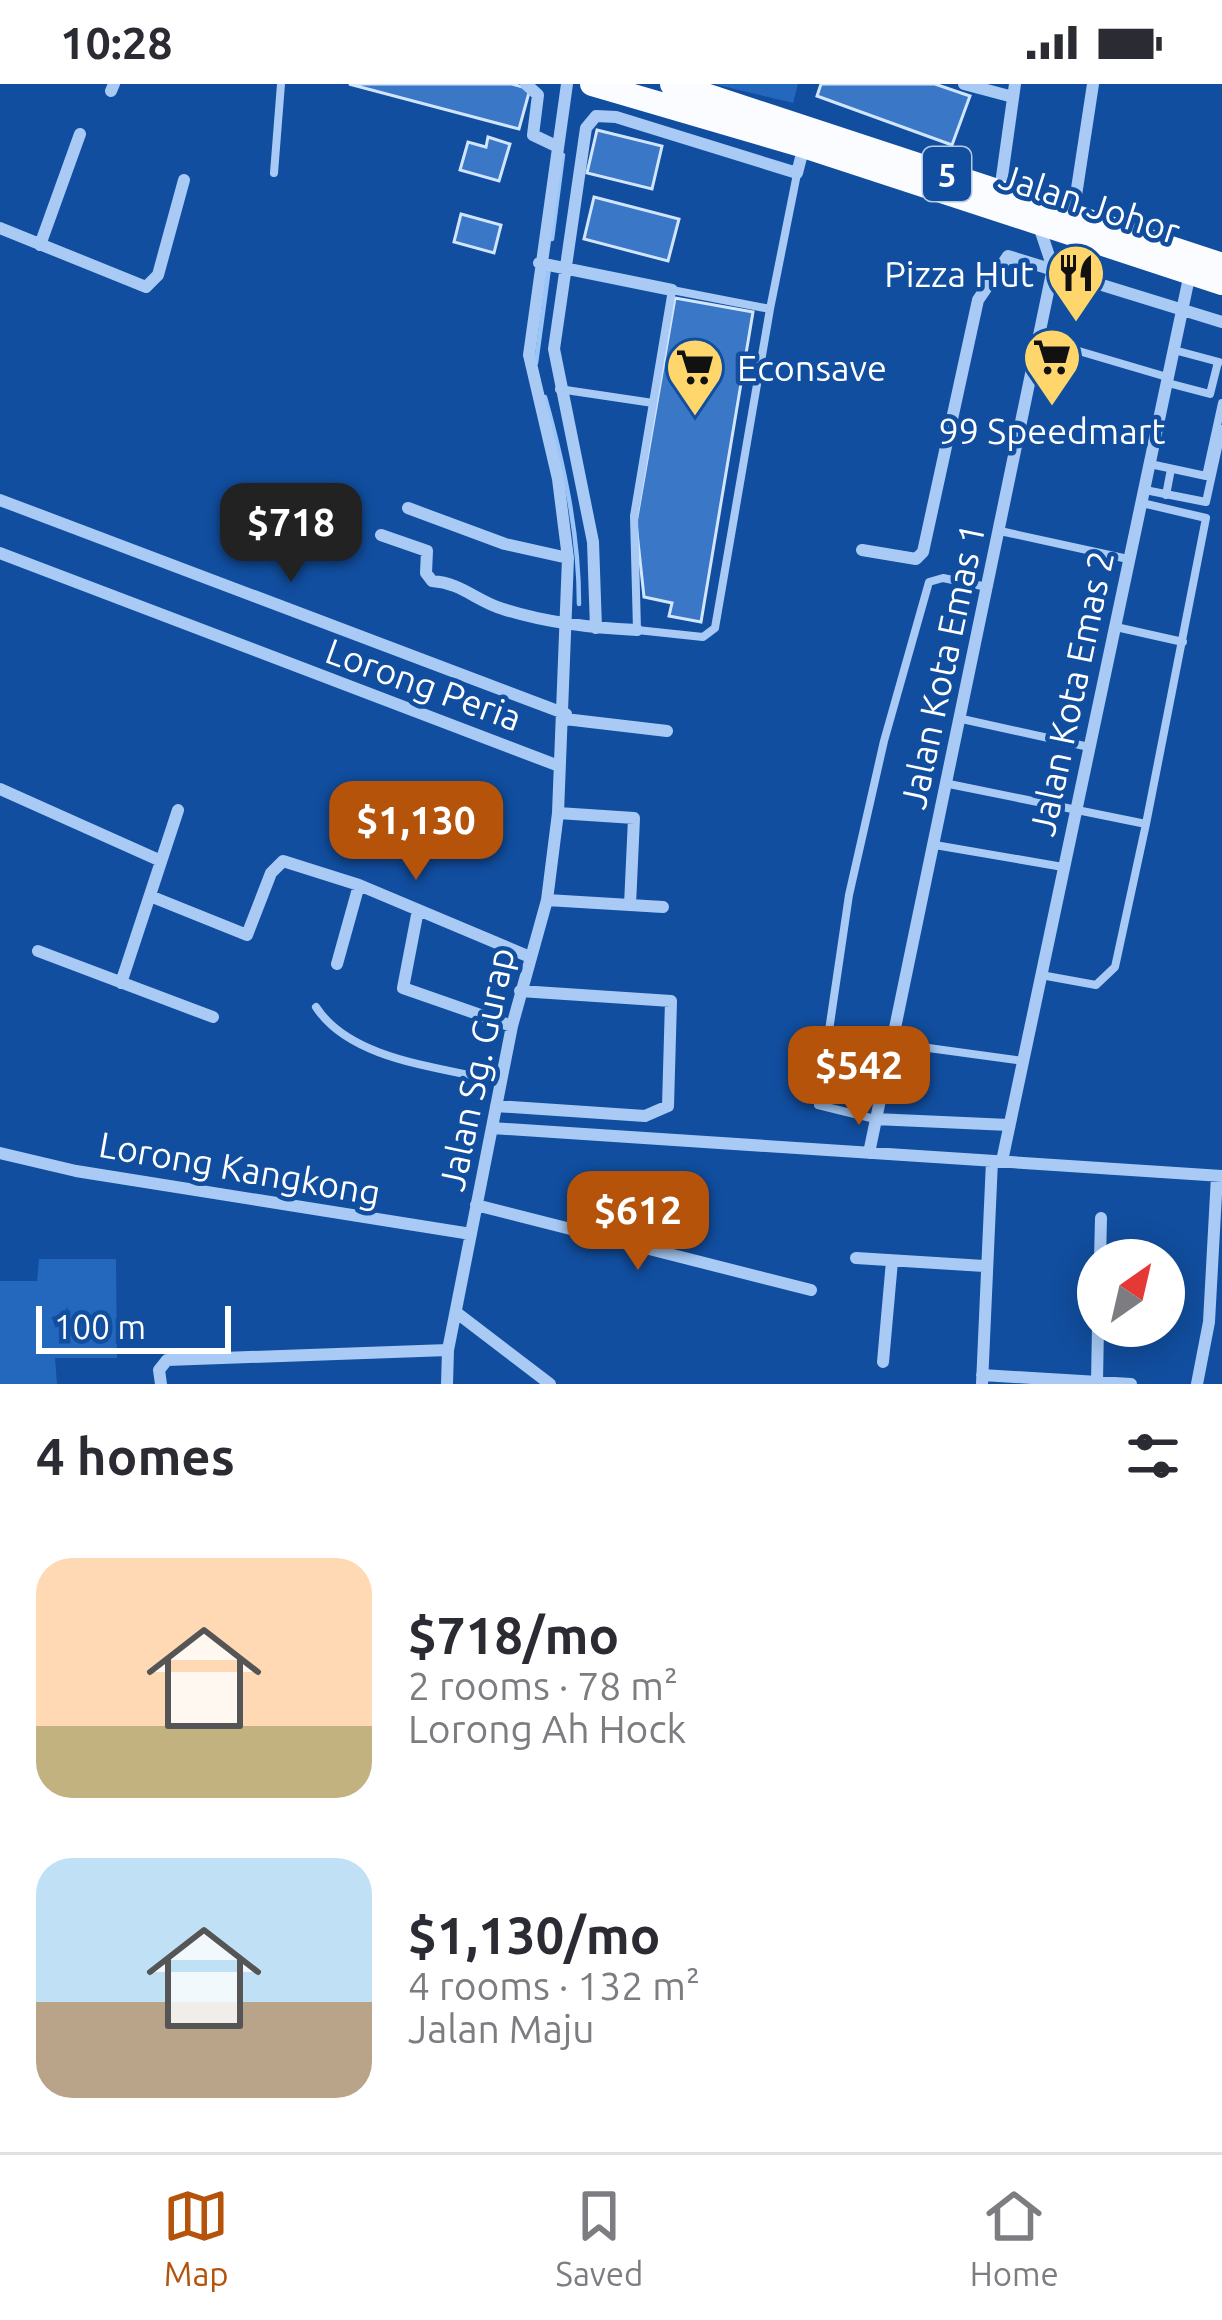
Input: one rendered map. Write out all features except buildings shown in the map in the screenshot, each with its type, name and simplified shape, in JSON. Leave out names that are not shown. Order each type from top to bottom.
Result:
[{"type":"highway","name":"Jalan Johor","points":[[592,84],[805,146],[1222,283]]},
{"type":"highway","name":"Jalan Johor","points":[[672,84],[1222,265]]},
{"type":"street","points":[[526,84],[538,94],[533,135],[554,145]]},
{"type":"street","name":"Jalan Sg. Gurap","points":[[447,1384],[448,1350],[512,1026],[547,900],[558,813],[566,716],[568,558],[558,479],[530,377],[539,263],[567,84]]},
{"type":"street","points":[[964,84],[1014,91],[1000,191]]},
{"type":"street","points":[[1073,215],[1094,84]]},
{"type":"street","points":[[596,628],[592,542],[554,349],[586,128],[596,116],[616,117],[797,173],[805,146]]},
{"type":"street","points":[[40,245],[80,134]]},
{"type":"street","points":[[0,228],[138,286],[151,286],[184,180]]},
{"type":"street","points":[[1039,226],[1053,268]]},
{"type":"street","points":[[862,550],[921,556],[981,293],[1008,256],[1222,322]]},
{"type":"street","points":[[539,263],[672,290]]},
{"type":"street","name":"Jalan Kota Emas 1","points":[[868,1153],[949,784],[1053,268]]},
{"type":"street","name":"Jalan Kota Emas 2","points":[[982,1380],[984,1266],[997,1161],[1023,1061],[1190,273]]},
{"type":"street","points":[[0,500],[566,716],[667,731]]},
{"type":"street","points":[[408,508],[505,544],[568,558]]},
{"type":"street","points":[[381,535],[427,551],[425,573],[432,581],[458,583],[498,608],[596,628],[637,630]]},
{"type":"street","name":"Lorong Peria","points":[[0,553],[560,766]]},
{"type":"street","points":[[0,788],[161,861]]},
{"type":"street","points":[[121,983],[178,810]]},
{"type":"street","points":[[558,813],[634,818],[630,905]]},
{"type":"street","points":[[150,896],[236,932],[251,932],[279,862],[359,885],[530,957]]},
{"type":"street","points":[[337,964],[359,885]]},
{"type":"street","points":[[547,900],[663,907]]},
{"type":"street","points":[[418,910],[403,988],[512,1026]]},
{"type":"street","points":[[38,951],[213,1017]]},
{"type":"street","points":[[496,1106],[659,1114],[668,1106],[673,1004],[663,998],[520,991]]},
{"type":"street","points":[[875,1119],[1009,1125]]},
{"type":"street","points":[[492,1128],[1220,1176],[1215,1323],[1197,1384]]},
{"type":"street","name":"Lorong Kangkong","points":[[0,1153],[97,1174],[471,1234]]},
{"type":"street","points":[[476,1205],[811,1290]]},
{"type":"street","points":[[1100,1239],[1101,1218]]},
{"type":"street","points":[[856,1258],[984,1266]]},
{"type":"street","points":[[883,1362],[892,1261]]},
{"type":"street","points":[[457,1312],[550,1384]]},
{"type":"street","points":[[1097,1382],[1098,1347]]},
{"type":"street","points":[[161,1384],[159,1370],[167,1360],[448,1350]]},
{"type":"street","points":[[982,1380],[1131,1384]]},
{"type":"lane","points":[[274,173],[281,84]]},
{"type":"lane","points":[[770,309],[672,290],[634,516],[637,630],[703,638],[715,628],[797,173]]},
{"type":"lane","points":[[1038,339],[1210,394],[1220,362],[1174,350]]},
{"type":"lane","points":[[559,389],[653,404]]},
{"type":"lane","points":[[1150,464],[1207,475],[1222,403]]},
{"type":"lane","points":[[1143,497],[1166,495],[1206,502],[1222,429]]},
{"type":"lane","points":[[1166,495],[1172,469]]},
{"type":"lane","points":[[1041,975],[1096,985],[1114,967],[1146,824],[1206,518],[1143,497]]},
{"type":"lane","points":[[1000,531],[1130,560]]},
{"type":"lane","points":[[875,1119],[818,1105],[846,913],[884,741],[928,582],[944,578],[988,588]]},
{"type":"lane","points":[[1116,628],[1183,641]]},
{"type":"lane","points":[[962,719],[1090,748]]},
{"type":"lane","points":[[949,784],[1146,824]]},
{"type":"lane","points":[[935,845],[1065,867]]},
{"type":"lane","points":[[316,1007],[328,1024],[371,1049],[501,1082]]},
{"type":"lane","points":[[892,1043],[1023,1061]]},
{"type":"shaded area","points":[[714,84],[798,84],[793,103]]},
{"type":"shaded area","points":[[39,1259],[116,1259],[117,1358],[55,1358],[57,1384],[0,1384],[0,1281],[37,1281]]},
{"type":"waterway","points":[[552,239],[563,155]]},
{"type":"waterway","points":[[536,363],[549,268]]},
{"type":"waterway","points":[[545,397],[569,500],[579,604]]},
{"type":"place","name":"Pizza Hut","points":[[1076,324]]},
{"type":"place","name":"99 Speedmart","points":[[1052,408]]},
{"type":"place","name":"Econsave","points":[[695,418]]}]
